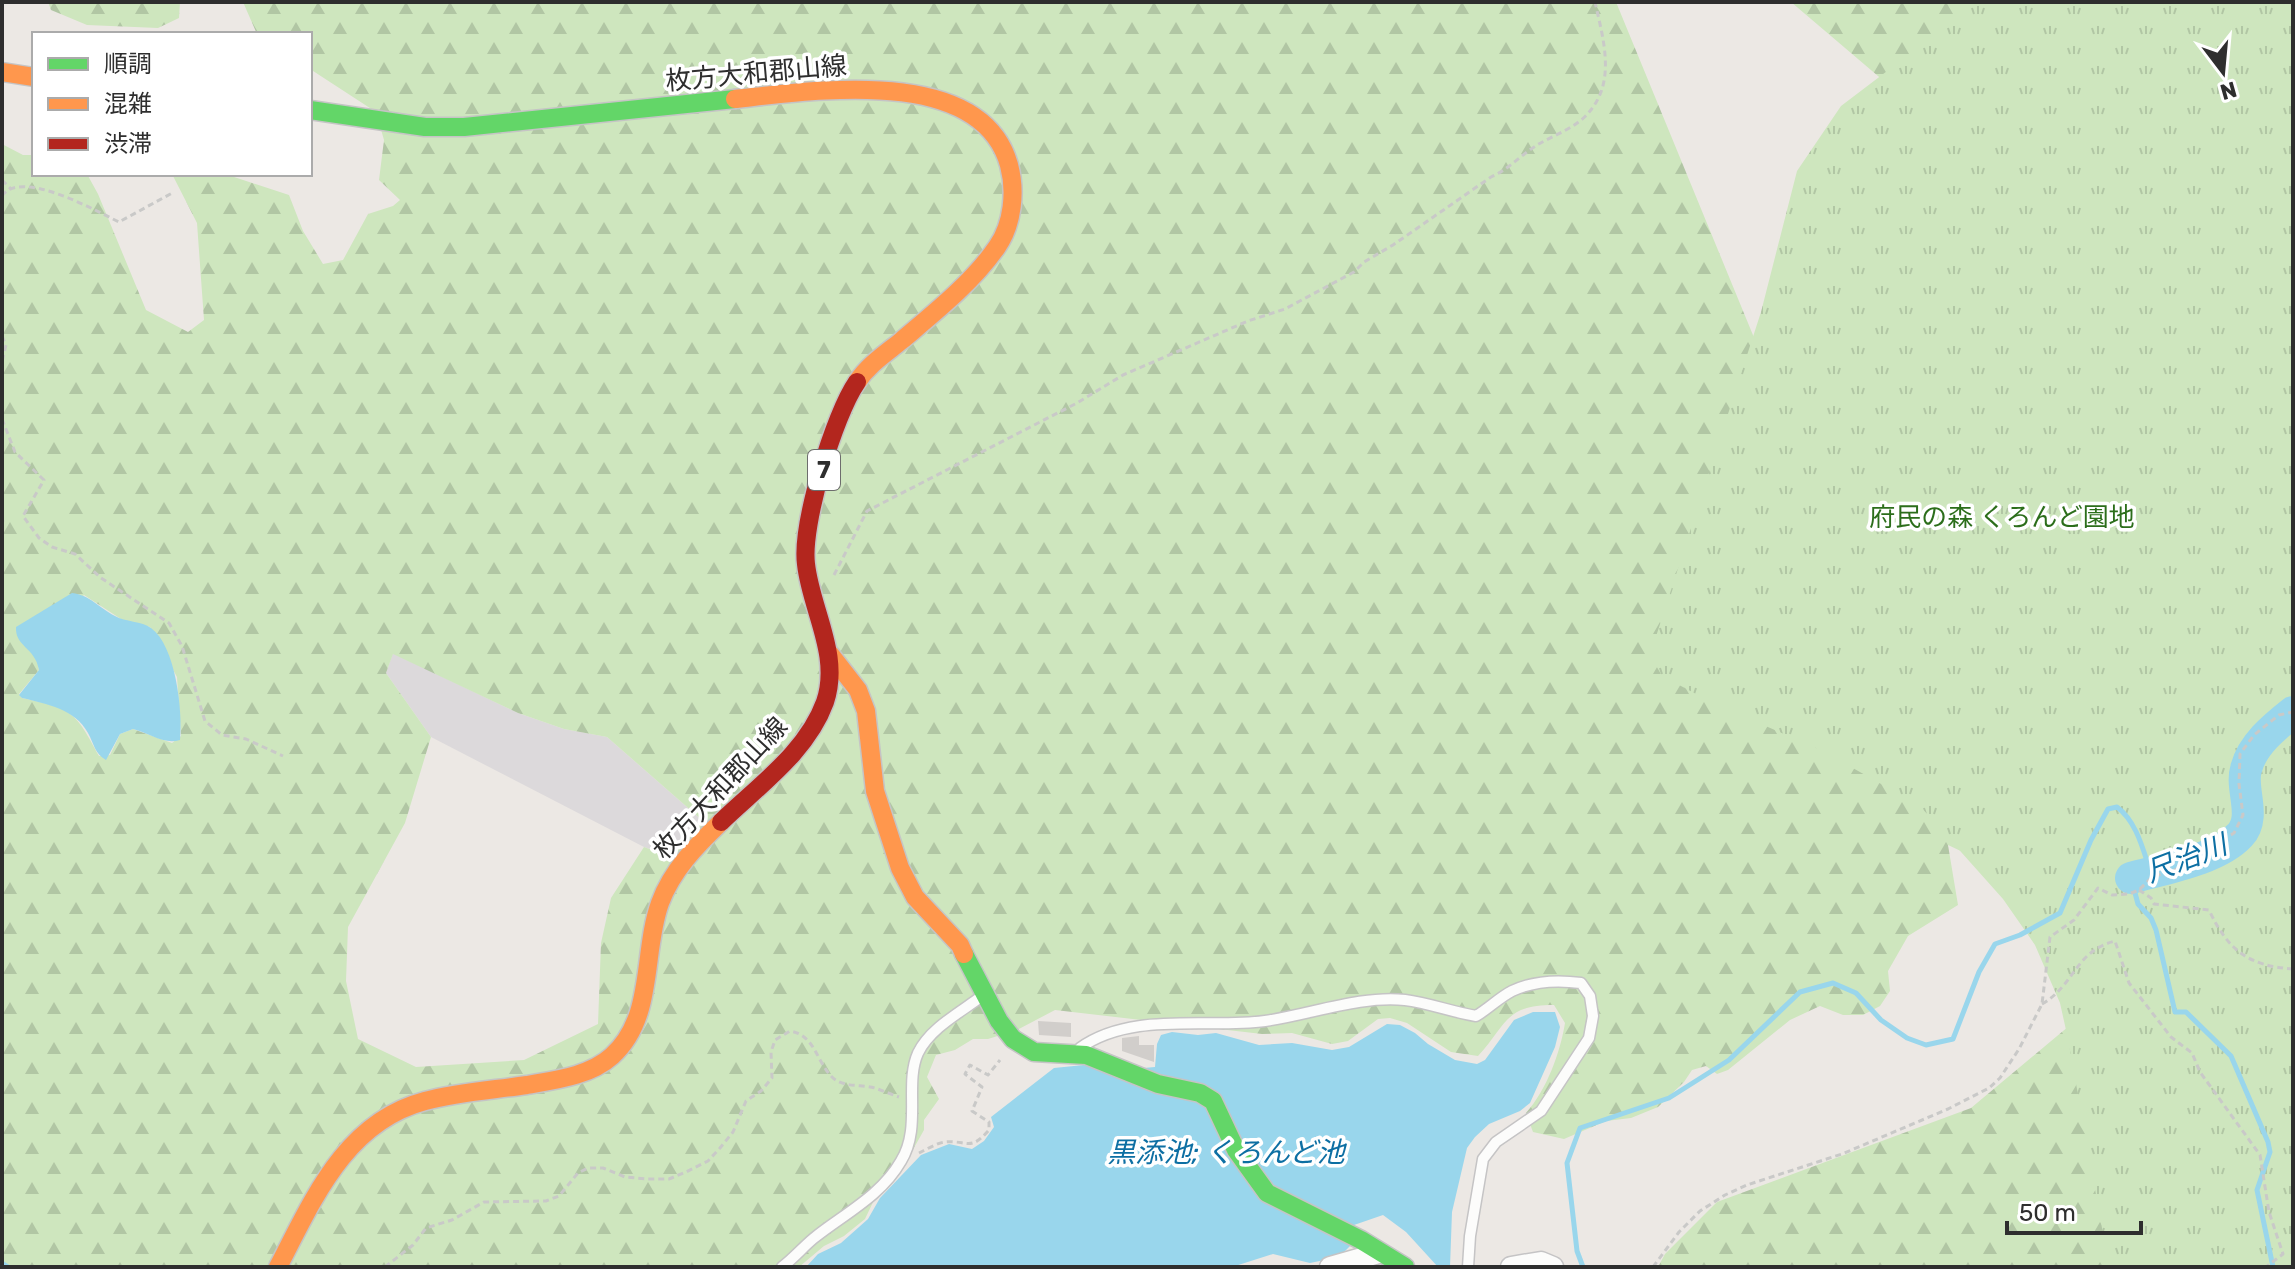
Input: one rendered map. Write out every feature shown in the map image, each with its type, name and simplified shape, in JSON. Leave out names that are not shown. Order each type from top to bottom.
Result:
[{"type":"main road","points":[[2,72],[32,77]]},
{"type":"main road","name":"枚方大和郡山線","points":[[278,1267],[345,1149],[383,1117],[422,1102],[546,1082],[584,1072],[612,1056],[633,1029],[638,1016],[654,919],[666,887],[684,861],[800,742],[824,704],[831,672],[830,654],[803,559],[833,434],[843,407],[860,377],[951,298],[1000,243],[1013,192],[1011,168],[1004,145],[968,112],[945,102],[860,90],[835,89],[464,127],[425,127],[312,110]]},
{"type":"main road","points":[[830,654],[858,690],[866,711],[875,791],[900,868],[915,897],[960,945],[984,995],[1013,1039],[1034,1052],[1086,1055],[1158,1084],[1200,1093],[1213,1101],[1236,1150],[1267,1193],[1361,1240],[1405,1267]]},
{"type":"street","points":[[1330,1267],[1379,1253]]},
{"type":"street","points":[[1511,1267],[1541,1262],[1553,1267]]},
{"type":"lane","points":[[1072,1054],[1093,1039],[1129,1029],[1264,1021],[1375,1001],[1404,1000],[1476,1016],[1511,991],[1537,983],[1564,980],[1581,983],[1590,996],[1593,1016],[1589,1038],[1541,1111],[1496,1142],[1483,1159],[1468,1267]]},
{"type":"lane","points":[[782,1267],[814,1238],[865,1200],[886,1181],[902,1160],[912,1127],[914,1069],[918,1053],[931,1034],[984,995]]},
{"type":"path","points":[[832,585],[835,571],[867,511],[1077,403],[1123,375],[1248,321],[1285,309],[1354,272],[1364,262],[1503,172],[1534,147],[1572,126],[1590,112],[1603,89],[1607,67],[1595,2]]},
{"type":"path","points":[[2,180],[11,189]]},
{"type":"path","points":[[2,196],[11,189],[40,188],[119,222],[174,192]]},
{"type":"path","points":[[2,336],[6,345],[2,362]]},
{"type":"path","points":[[2,419],[15,452],[44,480],[23,516],[39,538],[52,547],[75,554],[101,578],[169,623],[182,646],[205,721],[222,735],[246,739],[283,756]]},
{"type":"path","points":[[1653,1267],[1679,1232],[1700,1211],[1725,1195],[1842,1154],[1989,1088],[2000,1078],[2019,1049],[2042,1004],[2050,937],[2074,920],[2098,888],[2112,895],[2139,890],[2152,877],[2203,861],[2211,847],[2234,833],[2243,815],[2239,784],[2240,754],[2254,735],[2279,715],[2293,712]]},
{"type":"path","points":[[2139,890],[2154,904],[2209,910],[2220,933],[2232,948],[2263,964],[2293,969]]},
{"type":"path","points":[[2042,1004],[2064,985],[2098,945],[2115,941],[2129,983],[2171,1037],[2192,1053],[2200,1072],[2260,1155],[2269,1212],[2283,1254],[2266,1267]]},
{"type":"path","points":[[385,1267],[413,1245],[426,1228],[452,1220],[484,1202],[546,1201],[559,1196],[578,1173],[588,1168],[603,1168],[625,1177],[669,1179],[708,1161],[733,1132],[746,1101],[761,1091],[772,1078],[771,1052],[775,1040],[790,1031],[801,1033],[832,1077],[841,1083],[872,1087],[914,1102]]},
{"type":"path","points":[[902,1160],[945,1142],[966,1145],[980,1140],[990,1126],[989,1122],[972,1111],[982,1087],[965,1074],[970,1065],[988,1075],[994,1065],[1002,1060],[1013,1039]]},
{"type":"shaded area","points":[[393,653],[518,713],[564,729],[607,737],[703,821],[672,857],[644,847],[431,737],[386,673]]},
{"type":"green space","points":[[48,2],[180,2],[179,18],[158,28],[87,25],[51,10]]},
{"type":"green space","points":[[243,2],[1616,2],[1859,593],[1905,99],[1791,2],[2293,2],[2293,1267],[2033,885],[1948,845],[1958,905],[1908,936],[1888,971],[1890,991],[1880,1006],[1863,1015],[1843,1015],[1820,1006],[1790,1020],[1728,1070],[1717,1074],[1706,1066],[1692,1070],[1658,1107],[1631,1118],[1606,1121],[1564,1139],[1533,1132],[1526,1113],[1546,1082],[1560,1046],[1565,1023],[1554,1005],[1516,1013],[1478,1056],[1451,1052],[1407,1023],[1390,1018],[1378,1019],[1348,1041],[1332,1044],[1292,1033],[1262,1034],[1055,1010],[1017,1030],[988,1039],[973,1039],[955,1050],[936,1055],[927,1077],[939,1099],[924,1120],[924,1130],[898,1176],[875,1198],[865,1219],[799,1267],[2,1267],[2,144],[23,155],[32,155],[32,176],[88,176],[146,310],[188,332],[204,320],[197,223],[173,176],[231,176],[289,195],[303,231],[323,264],[343,260],[368,214],[393,206],[400,200],[379,180],[384,140],[376,112],[312,70],[312,32],[256,32]],"holes":[[[84,595],[124,621],[150,627],[177,677],[181,736],[172,743],[133,729],[120,734],[110,755],[99,756],[71,714],[52,705],[22,698],[19,694],[39,670],[37,658],[31,650]],[[393,654],[518,713],[564,729],[607,737],[703,821],[672,857],[644,847],[611,898],[601,943],[598,1024],[524,1060],[416,1067],[358,1039],[346,981],[348,927],[405,823],[431,737],[386,673]]]},
{"type":"green space","name":"府民の森 くろんど園地","points":[[1978,2],[2293,2],[2293,1267],[2109,1267],[2060,1003],[2035,945],[2003,899],[1920,806],[1821,750],[1717,705],[1662,676],[1650,655],[1761,312],[1797,171],[1841,106]]},
{"type":"green space","points":[[2075,1021],[2126,1267],[1658,1267],[1665,1254],[1717,1202],[1971,1108]]},
{"type":"water","points":[[72,593],[89,599],[119,618],[151,628],[160,637],[176,680],[180,740],[162,740],[133,729],[120,734],[106,760],[97,752],[76,718],[19,695],[39,670],[34,656],[19,639],[16,627]]},
{"type":"water","name":"黒添池; くろんど池","points":[[1533,1012],[1555,1012],[1560,1027],[1555,1047],[1530,1103],[1520,1111],[1489,1124],[1467,1148],[1452,1212],[1450,1267],[1438,1267],[1406,1232],[1383,1215],[1354,1225],[1352,1244],[1339,1257],[1310,1263],[1273,1254],[1232,1267],[806,1267],[818,1254],[841,1243],[868,1219],[880,1198],[921,1155],[949,1144],[972,1149],[984,1141],[994,1127],[991,1117],[1054,1068],[1084,1065],[1109,1071],[1155,1067],[1161,1035],[1172,1032],[1198,1035],[1216,1033],[1259,1045],[1292,1043],[1332,1050],[1349,1047],[1387,1024],[1400,1025],[1455,1060],[1477,1064],[1485,1060],[1514,1020]]},
{"type":"building","points":[[1038,1021],[1071,1023],[1071,1037],[1039,1035]]},
{"type":"building","points":[[1139,1036],[1139,1045],[1154,1045],[1154,1062],[1122,1051],[1122,1038]]},
{"type":"waterway","name":"尺治川","points":[[2131,878],[2204,857],[2230,844],[2240,835],[2247,820],[2245,777],[2249,760],[2265,737],[2293,712]]},
{"type":"waterway","points":[[1583,1267],[1577,1251],[1567,1163],[1580,1128],[1669,1098],[1729,1060],[1800,992],[1833,983],[1856,993],[1881,1020],[1907,1038],[1926,1045],[1953,1039],[1979,972],[1995,944],[2020,935],[2060,913],[2091,840],[2108,809],[2117,807],[2130,820],[2151,873]]},
{"type":"waterway","points":[[2131,878],[2138,904],[2151,918],[2156,930],[2175,1012],[2186,1012],[2231,1056],[2268,1142],[2270,1152],[2257,1190],[2273,1267]]},
{"type":"waterway","points":[[2,1263],[8,1267]]},
{"type":"traffic: fast","points":[[312,110],[425,127],[464,127],[735,99]]},
{"type":"traffic: fast","points":[[964,954],[999,1021],[1013,1039],[1034,1052],[1086,1055],[1158,1084],[1200,1093],[1213,1101],[1236,1150],[1267,1193],[1361,1240],[1405,1267]]},
{"type":"traffic: slow","points":[[2,72],[32,77]]},
{"type":"traffic: slow","points":[[735,99],[848,90],[890,91],[930,98],[965,111],[992,133],[1009,165],[1012,207],[1007,228],[997,247],[964,285],[872,365],[857,382]]},
{"type":"traffic: slow","points":[[830,654],[858,690],[866,711],[875,791],[900,868],[915,897],[960,945],[964,954]]},
{"type":"traffic: slow","points":[[278,1267],[304,1216],[335,1167],[373,1126],[397,1111],[425,1101],[560,1079],[583,1073],[612,1056],[635,1023],[655,922],[665,891],[686,859],[721,822]]},
{"type":"traffic: jam","points":[[721,822],[794,752],[817,720],[825,702],[829,684],[827,650],[809,581],[806,546],[814,498],[829,444],[857,382]]}]
